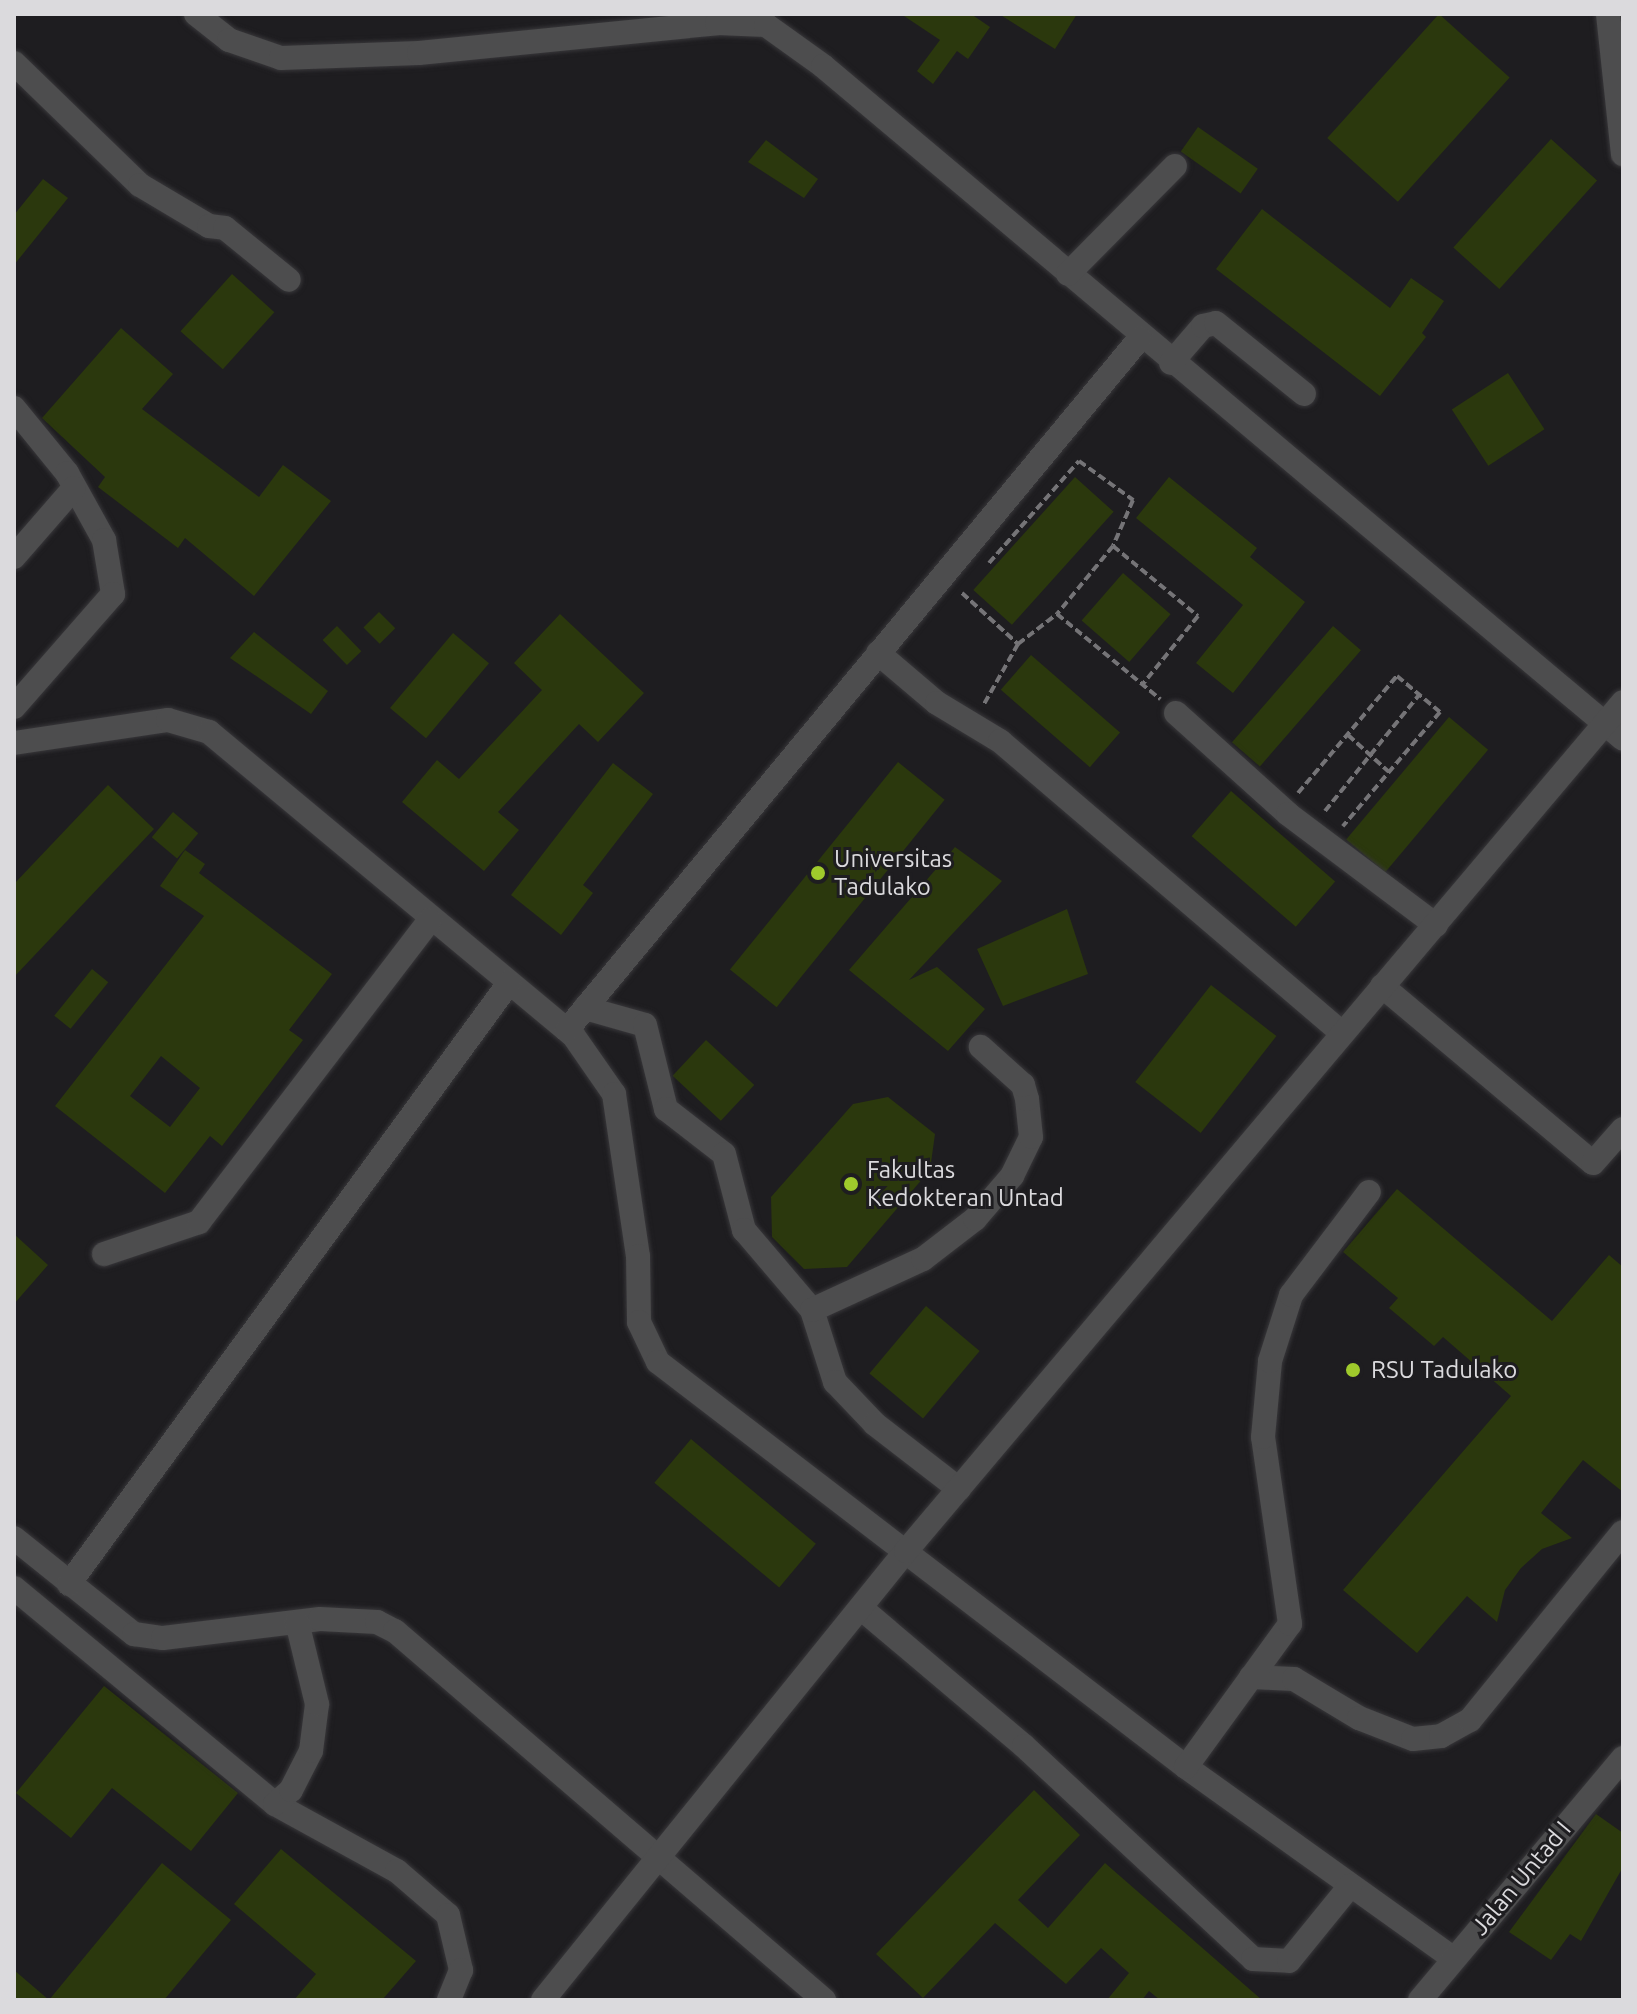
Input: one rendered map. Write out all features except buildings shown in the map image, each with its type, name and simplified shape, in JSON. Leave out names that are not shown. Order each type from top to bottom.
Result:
[{"type":"street","points":[[196,14],[229,40],[281,58],[419,53],[752,18],[784,36],[823,66],[1140,338],[1615,733]]},
{"type":"street","points":[[1608,14],[1623,154]]},
{"type":"street","points":[[14,63],[140,185],[209,226],[225,228],[289,280]]},
{"type":"street","points":[[1068,274],[1175,166]]},
{"type":"street","points":[[1171,363],[1203,326],[1216,323],[1304,394]]},
{"type":"street","points":[[567,1030],[1140,338]]},
{"type":"street","points":[[14,408],[74,488],[104,540],[113,594],[14,707]]},
{"type":"street","points":[[14,557],[74,488]]},
{"type":"street","points":[[878,653],[971,727],[1000,741],[1341,1032]]},
{"type":"street","points":[[543,2000],[664,1858],[906,1551],[1341,1032],[1615,733],[1623,702]]},
{"type":"street","points":[[1176,713],[1284,810],[1436,925]]},
{"type":"street","points":[[14,743],[168,720],[209,732],[430,920],[567,1030],[592,1056],[614,1094],[630,1185],[645,1344],[658,1362],[763,1447],[906,1551],[1186,1767],[1453,1958]]},
{"type":"street","points":[[104,1254],[199,1222],[430,920]]},
{"type":"street","points":[[69,1584],[509,983]]},
{"type":"street","points":[[1382,986],[1593,1163],[1623,1129]]},
{"type":"street","points":[[585,1008],[645,1025],[666,1109],[724,1154],[744,1230],[812,1310],[835,1382],[875,1424],[959,1489]]},
{"type":"street","points":[[812,1310],[923,1259],[975,1219],[1012,1176],[1031,1137],[1027,1099],[1023,1085],[981,1047]]},
{"type":"street","points":[[1186,1767],[1292,1614],[1263,1437],[1270,1361],[1291,1295],[1369,1192]]},
{"type":"street","points":[[1251,1677],[1294,1679],[1359,1718],[1413,1739],[1441,1736],[1470,1720],[1623,1532]]},
{"type":"street","points":[[14,1538],[134,1634],[163,1638],[350,1619],[395,1631],[664,1858],[824,2000]]},
{"type":"street","points":[[14,1588],[275,1804],[397,1871],[448,1915],[461,1970],[449,2000]]},
{"type":"street","points":[[862,1609],[1024,1746],[1253,1959],[1289,1961],[1350,1886]]},
{"type":"street","points":[[275,1804],[291,1790],[311,1751],[317,1704],[297,1622]]},
{"type":"street","name":"Jalan Untad I","points":[[1420,2000],[1623,1758]]},
{"type":"path","points":[[971,727],[1018,644],[1057,614],[1113,546],[1133,500],[1079,461],[979,573]]},
{"type":"path","points":[[1113,546],[1198,616],[1143,684]]},
{"type":"path","points":[[970,584],[960,595],[1018,644]]},
{"type":"path","points":[[1057,614],[1176,713]]},
{"type":"path","points":[[1284,810],[1397,676],[1440,712],[1389,772],[1319,837]]},
{"type":"path","points":[[1319,837],[1370,755],[1419,695]]},
{"type":"path","points":[[1348,735],[1389,772]]},
{"type":"place","name":"Universitas Tadulako","points":[[818,873]]},
{"type":"place","name":"Fakultas Kedokteran Untad","points":[[851,1184]]},
{"type":"place","name":"RSU Tadulako","points":[[1353,1370]]}]
